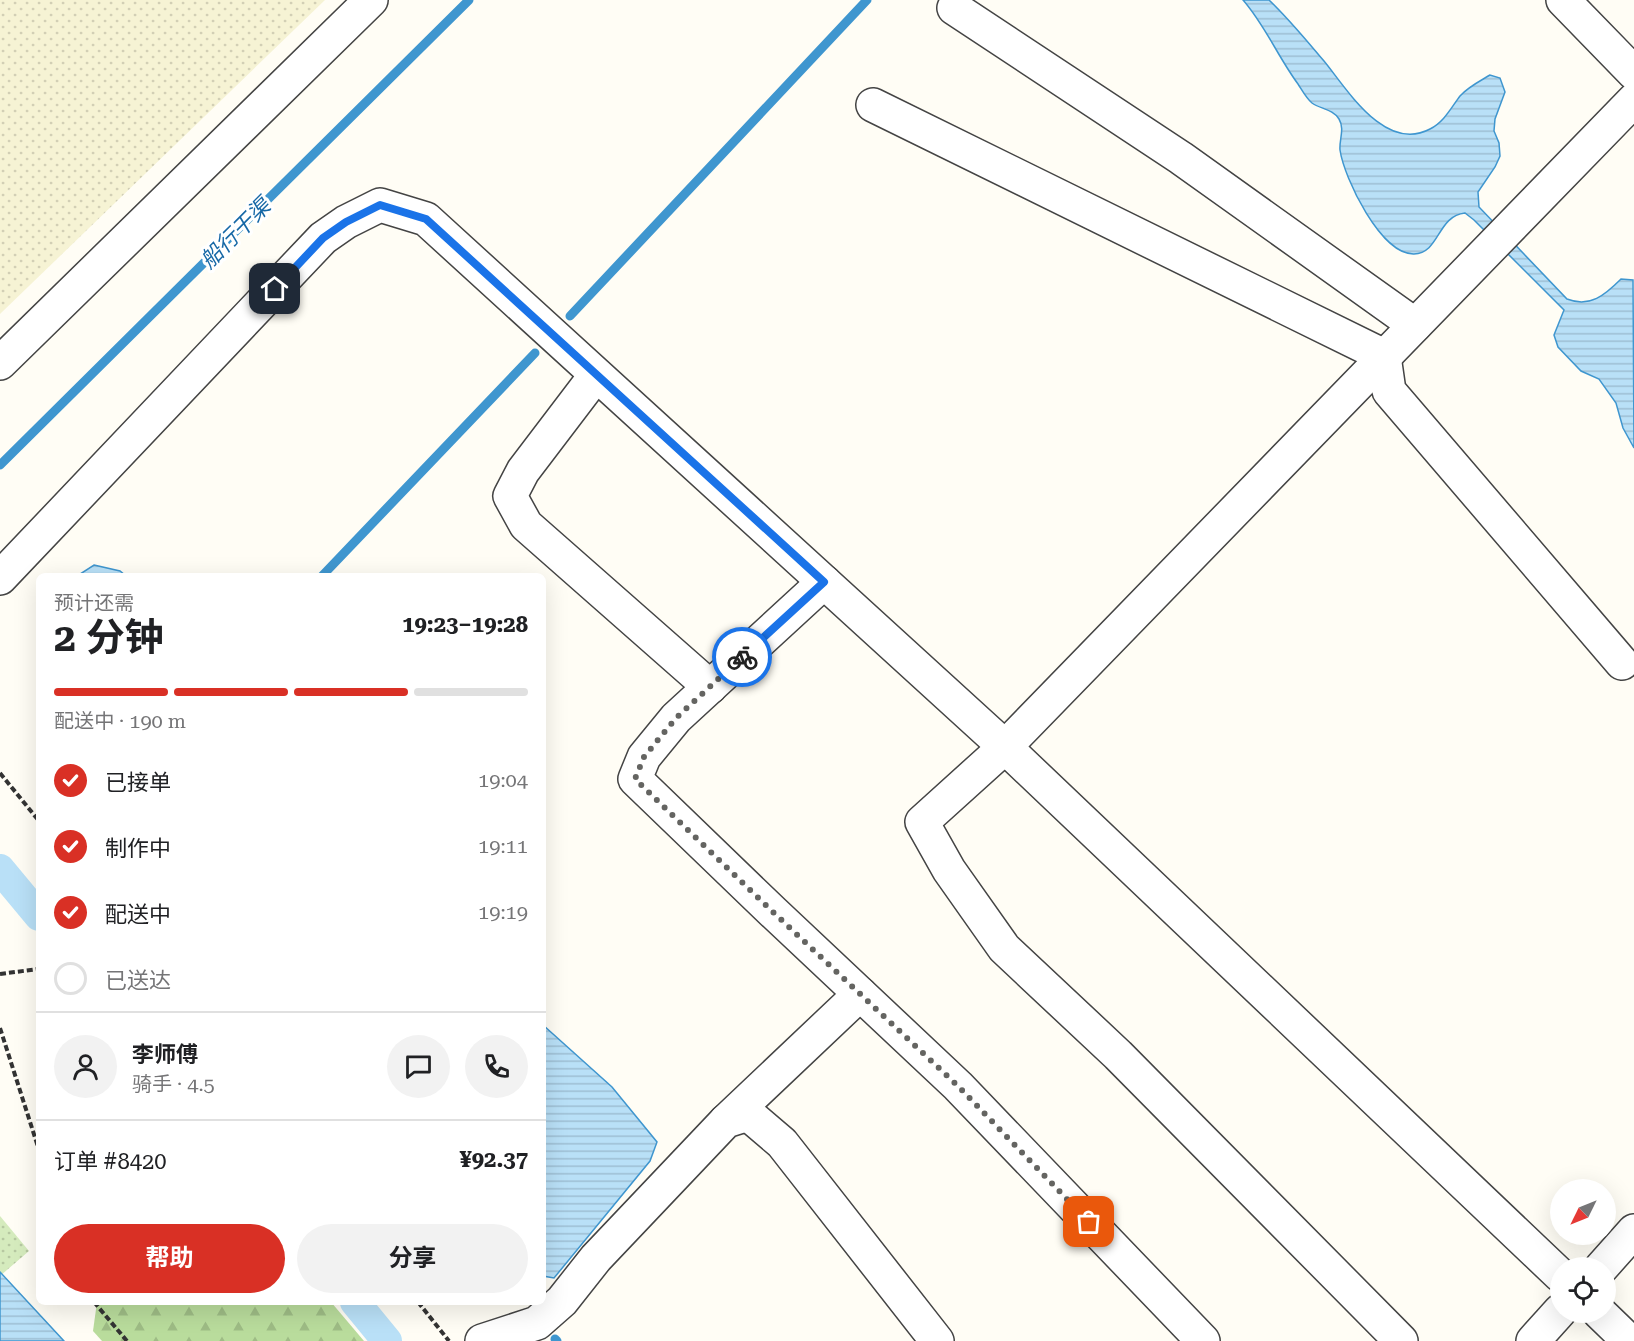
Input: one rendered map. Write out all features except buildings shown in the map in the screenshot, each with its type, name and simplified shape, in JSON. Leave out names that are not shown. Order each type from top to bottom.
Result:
[{"type":"street","points":[[0,363],[371,0]]},
{"type":"street","points":[[1563,0],[1634,73]]},
{"type":"street","points":[[954,8],[1181,158],[1415,325]]},
{"type":"street","points":[[1401,1341],[1118,1055],[1004,948],[949,870],[922,822],[1005,747],[1634,100]]},
{"type":"street","points":[[873,105],[1384,356]]},
{"type":"street","points":[[0,578],[323,238],[346,222],[380,205],[426,219],[1005,747],[1550,1265]]},
{"type":"street","points":[[1384,356],[1389,391],[1622,663]]},
{"type":"street","points":[[596,375],[523,471],[510,496],[526,525],[710,687]]},
{"type":"street","points":[[824,582],[676,718],[644,757],[635,779],[958,1086],[1203,1341]]},
{"type":"street","points":[[482,1341],[537,1323],[562,1301],[596,1258],[726,1121],[860,994]]},
{"type":"street","points":[[726,1121],[748,1114],[782,1143],[937,1341]]},
{"type":"street","points":[[1610,1257],[1634,1231]]},
{"type":"street","points":[[1533,1341],[1550,1322]]},
{"type":"street","points":[[1610,1323],[1629,1341]]},
{"type":"path","points":[[0,773],[36,817]]},
{"type":"path","points":[[0,974],[36,969]]},
{"type":"path","points":[[0,1028],[36,1141]]},
{"type":"path","points":[[97,1305],[127,1341]]},
{"type":"path","points":[[420,1305],[449,1341]]},
{"type":"shaded area","points":[[0,0],[325,0],[0,314]]},
{"type":"green space","points":[[0,1216],[29,1251],[0,1276]]},
{"type":"green space","points":[[97,1305],[334,1305],[364,1341],[102,1341],[93,1331]]},
{"type":"water","points":[[1243,0],[1269,0],[1324,61],[1356,101],[1383,125],[1398,132],[1413,134],[1430,129],[1443,119],[1460,96],[1470,87],[1490,75],[1500,78],[1505,92],[1495,119],[1494,131],[1499,143],[1500,156],[1478,192],[1479,207],[1567,299],[1590,301],[1603,295],[1621,279],[1633,280],[1634,448],[1623,428],[1616,403],[1599,379],[1581,371],[1558,347],[1554,335],[1564,310],[1474,220],[1465,213],[1456,216],[1443,227],[1429,248],[1414,254],[1402,251],[1389,242],[1377,229],[1356,195],[1343,163],[1340,150],[1342,127],[1339,119],[1308,99]]},
{"type":"water","points":[[94,565],[122,573],[82,573]]},
{"type":"water","points":[[546,1028],[612,1087],[657,1142],[650,1161],[554,1278],[546,1277]]},
{"type":"water","points":[[0,1272],[64,1341],[0,1341]]},
{"type":"waterway","name":"船行干渠","points":[[0,465],[469,0]]},
{"type":"waterway","points":[[570,316],[867,0]]},
{"type":"waterway","points":[[325,573],[535,353]]},
{"type":"waterway","name":"船行干渠","points":[[0,869],[36,912]]},
{"type":"waterway","name":"船行干渠","points":[[357,1305],[387,1341]]},
{"type":"way so far","points":[[742,657],[676,718],[644,757],[635,779],[958,1086],[1089,1222]]},
{"type":"route","points":[[275,289],[323,238],[346,222],[380,205],[426,219],[824,582],[742,657]]}]
